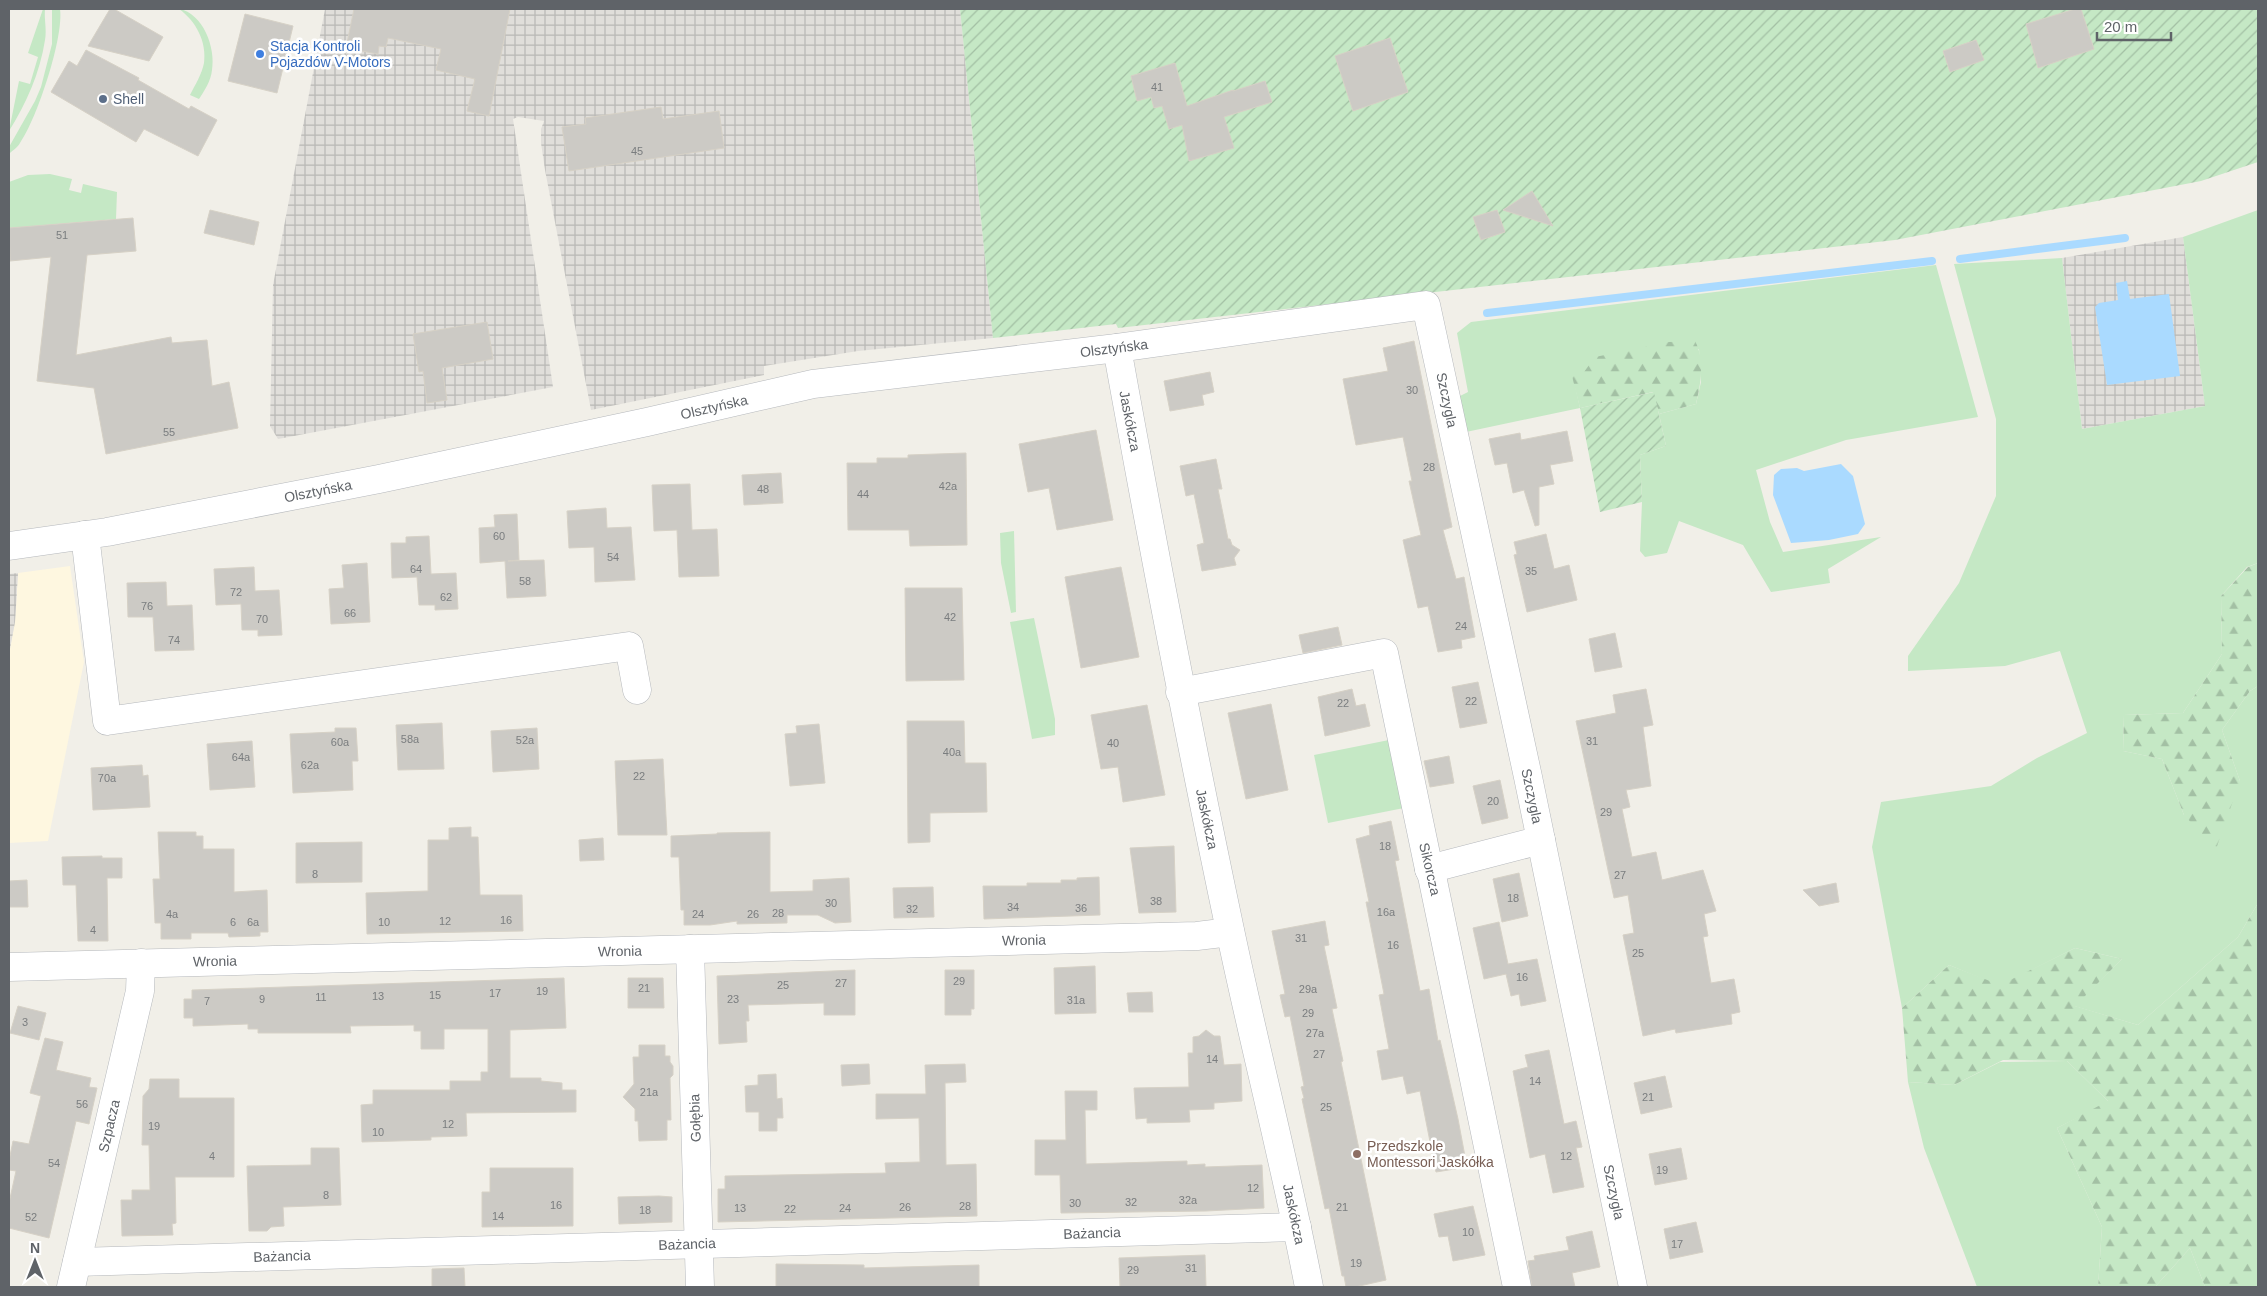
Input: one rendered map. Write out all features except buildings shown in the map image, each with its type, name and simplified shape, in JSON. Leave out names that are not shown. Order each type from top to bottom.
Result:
[{"type":"street","name":"Olsztyńska","points":[[9,546],[85,535],[379,479],[813,384],[1117,348],[1426,305]]},
{"type":"street","name":"Szczygla","points":[[1426,305],[1541,840],[1634,1287]]},
{"type":"street","name":"Jaskółcza","points":[[1117,348],[1180,692],[1230,932],[1309,1287]]},
{"type":"street","points":[[85,535],[107,721],[629,646],[637,690]]},
{"type":"street","name":"Sikorcza","points":[[1180,692],[1384,653],[1517,1287]]},
{"type":"street","points":[[1429,869],[1541,840]]},
{"type":"street","name":"Wronia","points":[[9,967],[1197,936],[1230,932]]},
{"type":"street","name":"Gołębia","points":[[690,949],[700,1287]]},
{"type":"street","name":"Szpacza","points":[[74,1274],[140,991],[141,964]]},
{"type":"street","name":"Bażancia","points":[[74,1274],[698,1244],[1297,1227]]},
{"type":"shaded area","points":[[325,9],[960,9],[993,338],[858,351],[764,366],[764,375],[591,410],[545,170],[541,143],[541,129],[544,121],[518,117],[513,119],[553,387],[278,439],[270,426],[273,285]]},
{"type":"shaded area","points":[[2183,237],[2205,406],[2082,429],[2062,258]]},
{"type":"shaded area","points":[[70,566],[84,662],[48,841],[9,843],[9,654],[15,622],[18,573]]},
{"type":"shaded area","points":[[18,573],[15,622],[9,654],[9,574]]},
{"type":"green space","points":[[43,9],[45,9],[46,36],[40,64],[27,99],[9,131],[19,81],[30,84],[38,57],[28,53]]},
{"type":"green space","points":[[52,9],[60,9],[60,22],[48,78],[27,132],[9,154],[9,147],[41,87],[52,44]]},
{"type":"green space","points":[[179,9],[195,17],[201,24],[210,42],[213,61],[211,74],[207,86],[199,99],[190,95],[203,67],[204,47],[195,26]]},
{"type":"green space","points":[[960,9],[2258,9],[2258,162],[2201,181],[1895,240],[1118,328],[1116,324],[993,338]]},
{"type":"green space","points":[[50,174],[72,179],[69,190],[81,193],[83,184],[117,192],[116,219],[9,228],[9,182],[28,175]]},
{"type":"green space","points":[[2258,210],[2258,563],[2247,567],[2221,596],[2222,654],[2183,713],[2124,715],[2123,751],[2162,759],[2184,815],[2240,781],[2222,730],[2250,691],[2258,686],[2258,903],[2238,937],[2138,1025],[2074,1006],[2122,959],[2075,948],[2000,986],[1949,965],[1902,1008],[1872,847],[1881,802],[1991,786],[2037,758],[2087,733],[2060,651],[2005,666],[1908,671],[1908,656],[1959,583],[1996,496],[1996,419],[1954,264],[2062,258],[2082,429],[2205,406],[2183,237]]},
{"type":"green space","points":[[1936,265],[1978,417],[1846,440],[1756,470],[1770,522],[1783,552],[1881,537],[1828,569],[1830,583],[1771,592],[1743,545],[1679,521],[1667,553],[1645,557],[1640,551],[1642,502],[1640,455],[1666,446],[1659,414],[1696,404],[1701,382],[1699,349],[1584,372],[1572,372],[1580,408],[1466,432],[1458,397],[1468,392],[1457,333],[1471,322]]},
{"type":"green space","points":[[1695,341],[1701,364],[1701,380],[1696,404],[1659,414],[1653,392],[1580,408],[1571,372],[1584,372],[1595,357],[1669,342]]},
{"type":"green space","points":[[1654,392],[1666,446],[1640,455],[1642,502],[1600,512],[1580,408]]},
{"type":"green space","points":[[1014,531],[1016,612],[1011,613],[1001,563],[1000,533]]},
{"type":"green space","points":[[2258,563],[2258,686],[2250,691],[2222,730],[2240,781],[2216,849],[2184,815],[2162,759],[2123,751],[2124,715],[2183,713],[2222,654],[2221,596],[2248,567]]},
{"type":"green space","points":[[1034,618],[1055,719],[1055,735],[1032,739],[1010,622]]},
{"type":"green space","points":[[1389,740],[1404,808],[1328,823],[1314,755]]},
{"type":"green space","points":[[2258,903],[2258,1287],[2205,1287],[2190,1248],[2155,1287],[2098,1287],[2102,1227],[2057,1128],[2108,1101],[2067,1061],[2003,1060],[1954,1085],[1908,1082],[1902,1008],[1949,965],[2000,985],[2075,948],[2122,959],[2075,1006],[2138,1025],[2238,937]]},
{"type":"green space","points":[[2067,1061],[2109,1102],[2057,1128],[2102,1227],[2098,1287],[1977,1287],[1924,1148],[1908,1082],[1954,1085],[2000,1062]]},
{"type":"green space","points":[[2190,1248],[2205,1287],[2155,1287]]},
{"type":"water","points":[[2127,281],[2130,299],[2169,294],[2180,376],[2107,385],[2095,307],[2099,303],[2118,300],[2116,283]]},
{"type":"water","points":[[1841,464],[1853,476],[1865,524],[1858,534],[1829,540],[1791,543],[1773,495],[1774,475],[1781,469],[1797,468],[1804,471]]},
{"type":"waterway","points":[[1960,259],[2125,238]]},
{"type":"waterway","points":[[1487,313],[1932,261]]},
{"type":"place","name":"Stacja Kontroli Pojazdów V-Motors","points":[[260,54]]},
{"type":"place","name":"Shell","points":[[103,99]]},
{"type":"place","name":"Przedszkole Montessori Jaskółka","points":[[1357,1154]]}]
